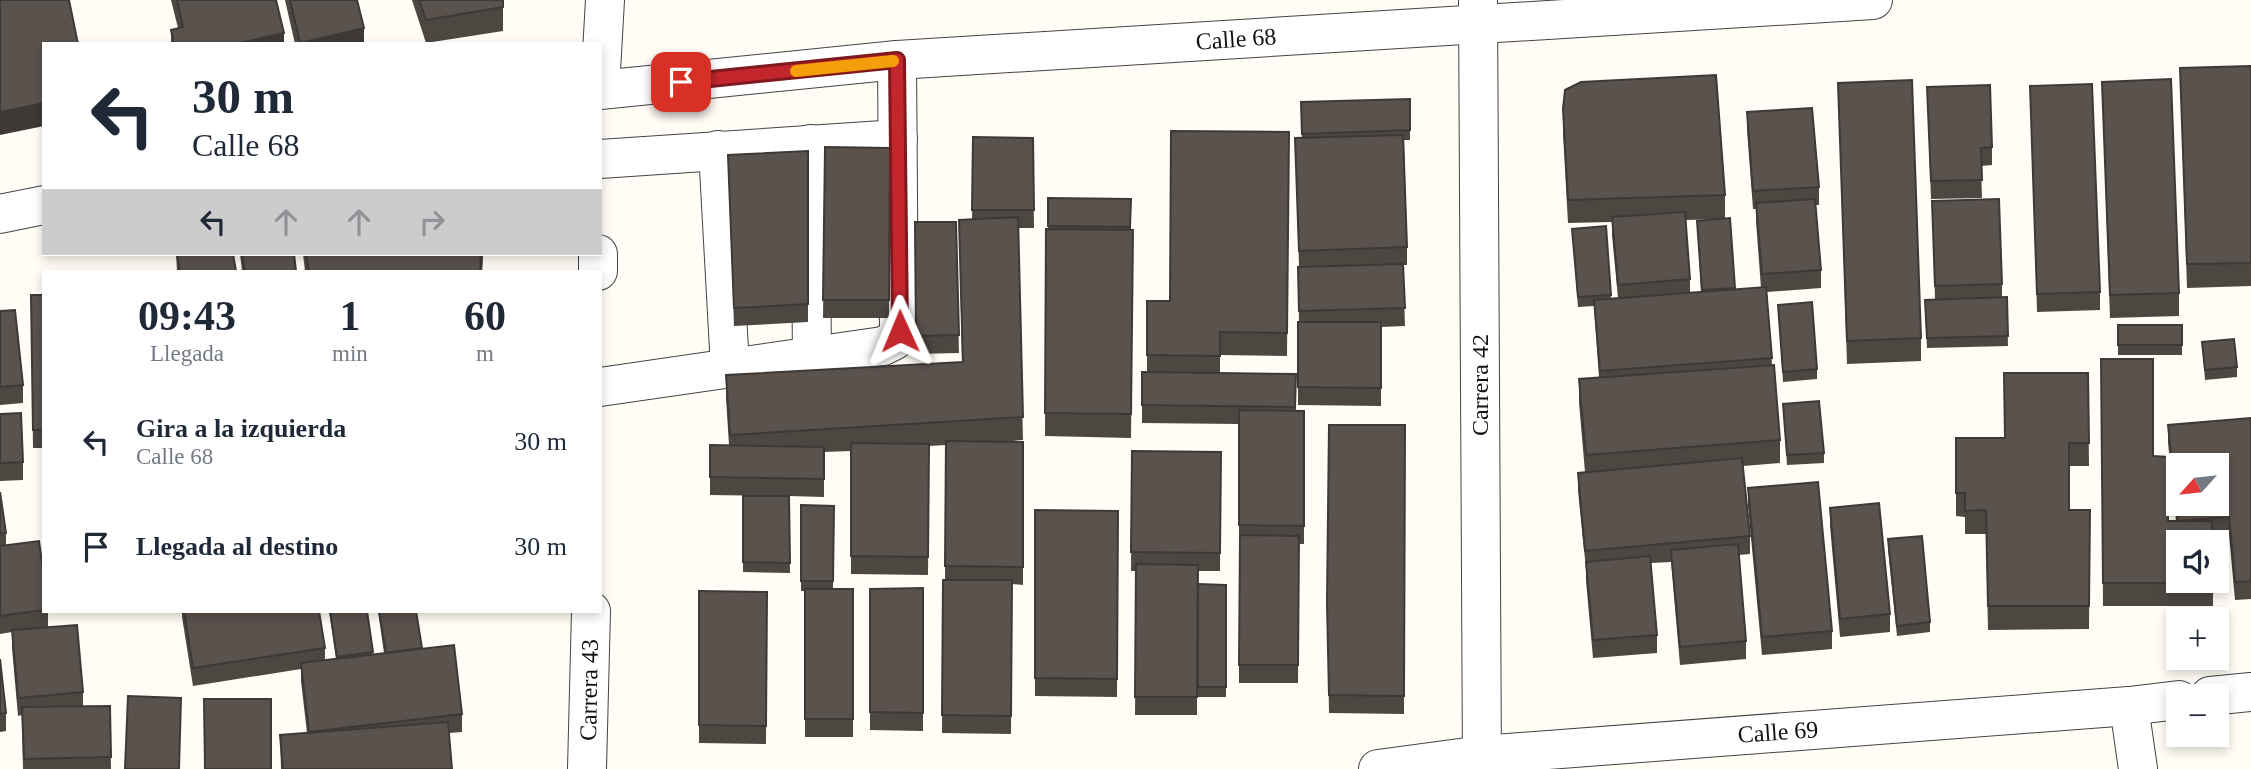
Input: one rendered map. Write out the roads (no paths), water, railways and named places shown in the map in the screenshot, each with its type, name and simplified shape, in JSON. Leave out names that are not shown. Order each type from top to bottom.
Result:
[{"type":"street","points":[[602,53],[605,0]]},
{"type":"street","name":"Calle 68","points":[[602,89],[897,60],[1478,12],[1873,0]]},
{"type":"street","name":"Carrera 42","points":[[1478,12],[1482,762]]},
{"type":"street","points":[[602,387],[883,346],[895,340],[900,331],[897,60]]},
{"type":"street","points":[[602,159],[898,139]]},
{"type":"street","points":[[810,144],[812,356]]},
{"type":"street","points":[[718,150],[730,368]]},
{"type":"street","points":[[0,214],[42,205]]},
{"type":"street","name":"Carrera 43","points":[[587,769],[591,613]]},
{"type":"street","points":[[2229,694],[2251,692]]},
{"type":"street","name":"Calle 69","points":[[1378,769],[2166,702]]},
{"type":"street","points":[[2129,706],[2138,769]]}]
